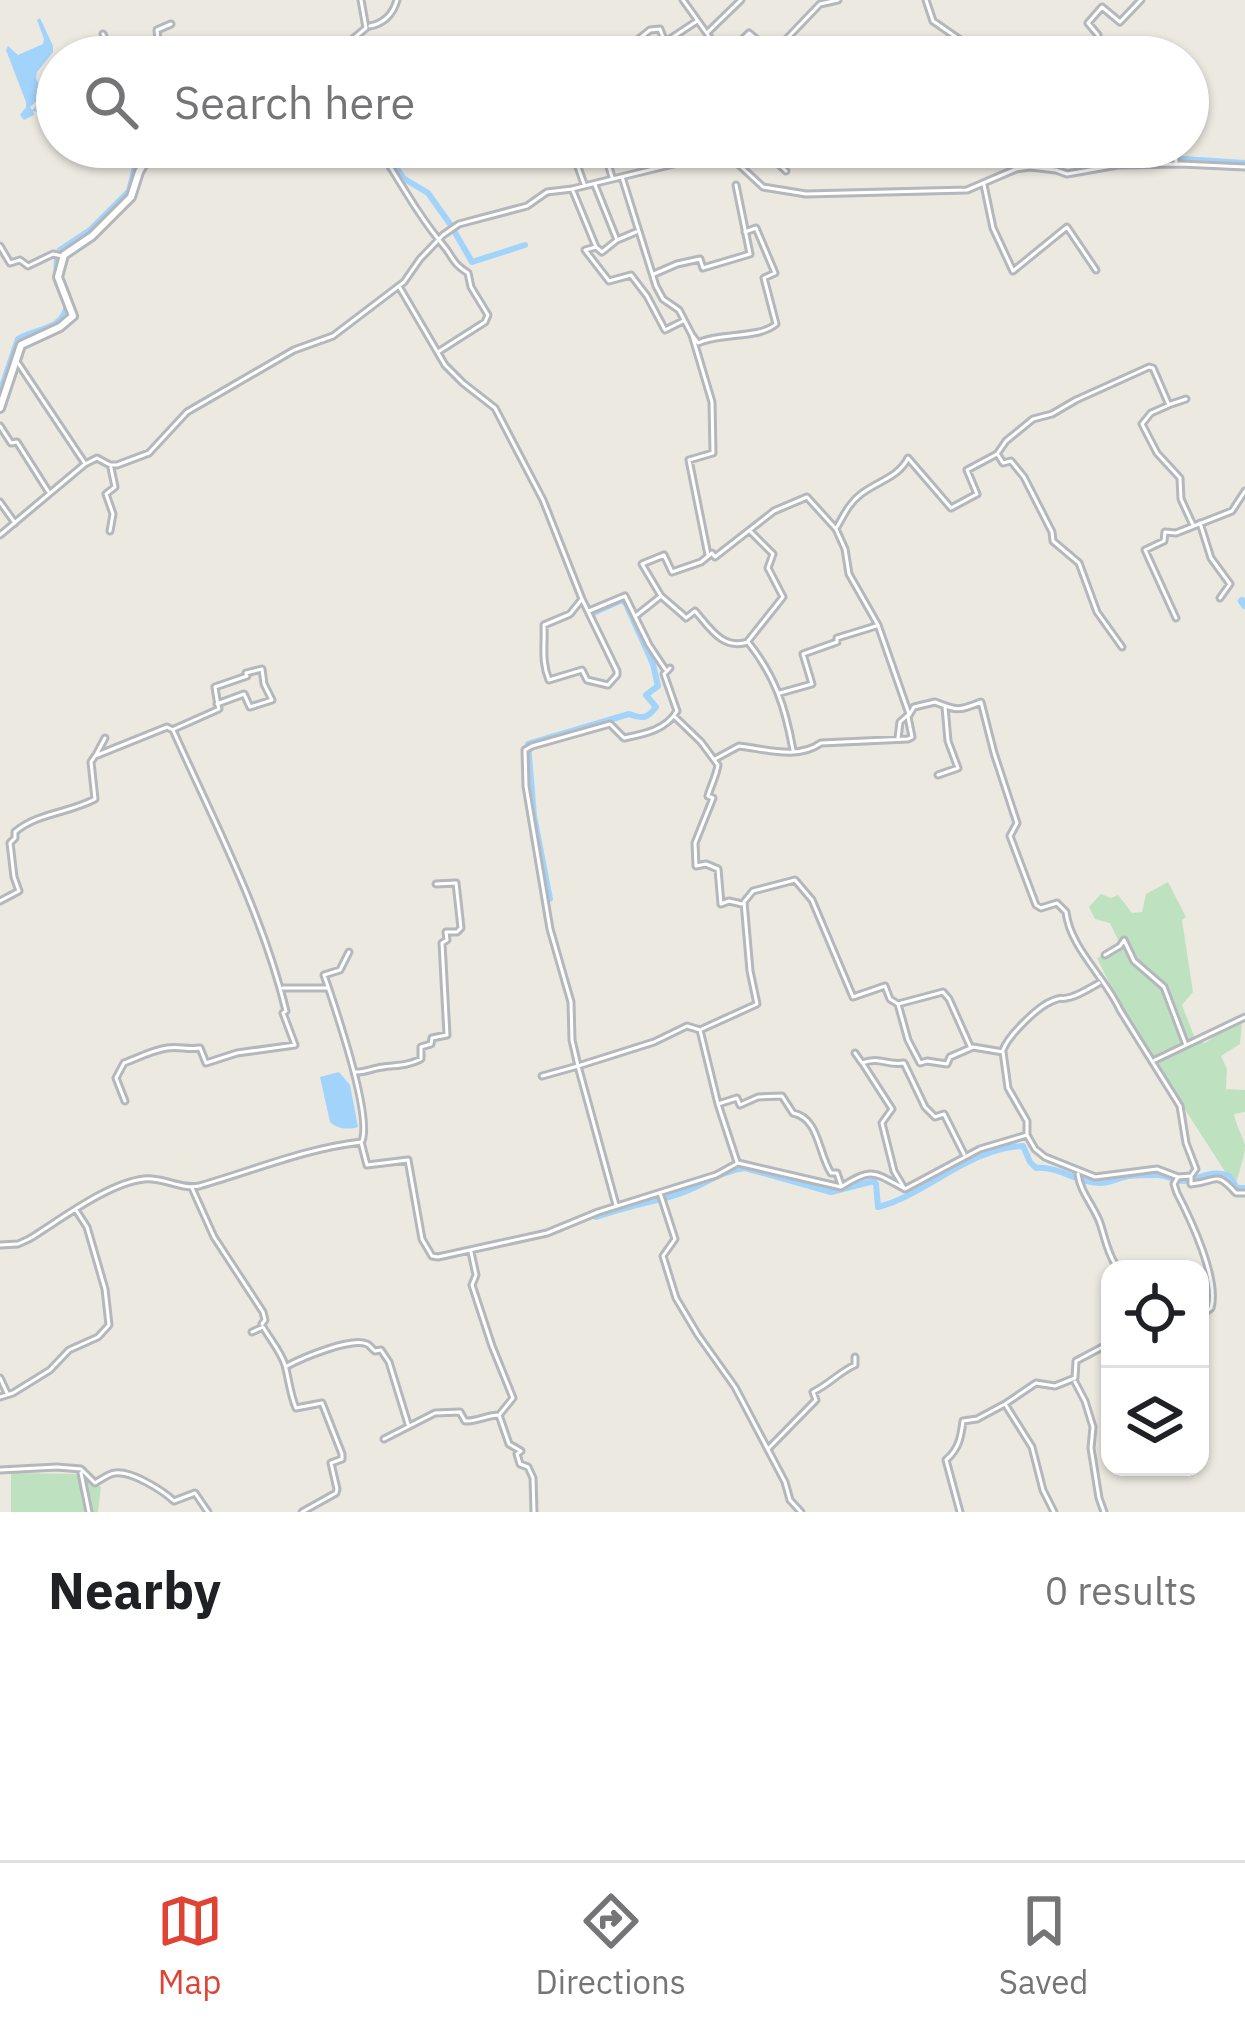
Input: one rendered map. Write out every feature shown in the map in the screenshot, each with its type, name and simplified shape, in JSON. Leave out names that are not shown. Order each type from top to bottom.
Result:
[{"type":"street","points":[[362,0],[366,26]]},
{"type":"street","points":[[359,36],[366,26],[386,19],[397,0]]},
{"type":"street","points":[[683,0],[709,36]]},
{"type":"street","points":[[707,33],[741,0]]},
{"type":"street","points":[[789,36],[820,4],[838,0]]},
{"type":"street","points":[[926,0],[933,21],[955,36]]},
{"type":"street","points":[[1097,35],[1088,22],[1102,6],[1120,22],[1141,0]]},
{"type":"street","points":[[674,36],[697,21]]},
{"type":"street","points":[[158,36],[157,30],[171,24]]},
{"type":"street","points":[[1209,165],[1245,167]]},
{"type":"street","points":[[0,408],[24,342],[73,316],[58,277],[63,257],[131,197],[142,168]]},
{"type":"street","points":[[391,168],[453,263],[468,273],[488,315],[485,322],[438,352]]},
{"type":"street","points":[[578,168],[584,185]]},
{"type":"street","points":[[609,168],[612,178]]},
{"type":"street","points":[[0,535],[85,464],[97,458],[110,465],[149,453],[187,412],[294,350],[333,337],[399,286],[458,224],[527,206],[548,192],[656,168]]},
{"type":"street","points":[[746,168],[758,185],[785,193],[967,190],[1023,168]]},
{"type":"street","points":[[783,168],[786,171]]},
{"type":"street","points":[[1039,168],[1067,174],[1101,168]]},
{"type":"street","points":[[621,176],[656,286],[685,320],[712,402],[713,453],[688,460],[708,556]]},
{"type":"street","points":[[594,183],[617,240]]},
{"type":"street","points":[[654,274],[676,264],[700,259],[703,268],[750,254],[736,184]]},
{"type":"street","points":[[984,184],[993,228],[1013,272],[1066,227],[1096,270]]},
{"type":"street","points":[[572,189],[602,252],[637,232]]},
{"type":"street","points":[[692,335],[698,343],[715,336],[761,333],[776,324],[764,278],[775,273],[756,228],[745,232]]},
{"type":"street","points":[[0,245],[10,263],[20,260],[28,266],[53,254],[63,257]]},
{"type":"street","points":[[596,247],[585,250],[608,281],[631,275],[664,330],[685,320]]},
{"type":"street","points":[[399,286],[446,365],[496,410],[543,500],[591,610],[617,675],[608,685],[587,680],[582,670],[549,680],[542,658],[544,625],[570,614],[582,598]]},
{"type":"street","points":[[653,307],[663,298]]},
{"type":"street","points":[[16,360],[85,464]]},
{"type":"street","points":[[836,529],[849,506],[865,491],[885,482],[908,458],[951,508],[977,494],[967,470],[997,454],[1033,419],[1145,368],[1157,373],[1169,405]]},
{"type":"street","points":[[1186,399],[1151,413],[1142,424],[1157,453],[1180,478],[1181,499],[1193,525]]},
{"type":"street","points":[[0,426],[11,443],[17,442],[49,492]]},
{"type":"street","points":[[997,454],[1003,463],[1011,461],[1024,478],[1053,541],[1079,563],[1097,612],[1122,647]]},
{"type":"street","points":[[110,465],[115,487],[106,494],[113,514],[110,531]]},
{"type":"street","points":[[1176,618],[1144,550],[1164,541],[1165,532],[1176,533],[1232,511],[1245,491]]},
{"type":"street","points":[[715,759],[739,746],[776,754],[813,749],[821,742],[912,737],[909,714],[878,625],[849,574],[845,549],[836,529],[807,496],[774,511],[749,530],[716,556],[712,553],[672,572],[664,555],[642,564],[662,596],[686,618],[695,611],[724,641],[748,642],[783,597],[768,568],[772,554],[749,530]]},
{"type":"street","points":[[0,502],[16,524]]},
{"type":"street","points":[[1200,524],[1211,558],[1229,587],[1220,598]]},
{"type":"street","points":[[591,610],[625,596],[659,663],[669,670],[665,679],[676,711],[662,728],[624,738],[610,724],[525,750],[526,785],[550,929],[571,1002],[572,1040],[616,1207]]},
{"type":"street","points":[[635,616],[662,596]]},
{"type":"street","points":[[778,693],[812,684],[803,654],[878,625]]},
{"type":"street","points":[[748,642],[770,672],[788,715],[793,749]]},
{"type":"street","points":[[172,730],[219,709],[218,704],[215,687],[262,669],[272,700],[250,707],[244,694],[218,704]]},
{"type":"street","points":[[898,740],[900,722],[914,707],[935,702],[957,710],[981,702],[1017,824],[1010,836],[1036,905],[1057,903],[1066,911],[1072,933],[1180,1106],[1196,1169],[1191,1184],[1220,1177],[1236,1193],[1245,1192]]},
{"type":"street","points":[[938,775],[958,768],[948,741],[944,706]]},
{"type":"street","points":[[674,716],[718,765],[698,834],[696,866],[718,869],[722,904],[736,901],[743,905]]},
{"type":"street","points":[[95,756],[167,727],[172,730],[251,901],[295,1046],[237,1053],[206,1063],[200,1048],[176,1046],[157,1051],[121,1067],[116,1078],[125,1101]]},
{"type":"street","points":[[0,901],[19,891],[10,842],[15,832],[29,821],[95,800],[91,762],[105,738]]},
{"type":"street","points":[[542,1076],[654,1042],[688,1026],[700,1030],[757,1004],[743,905],[753,891],[795,880],[812,900],[853,997],[886,986],[890,999],[898,1004],[920,1064],[947,1064],[950,1057],[971,1048],[1003,1052]]},
{"type":"street","points":[[354,1072],[407,1066],[421,1059],[421,1047],[431,1044],[432,1038],[447,1035],[442,943],[447,940],[446,932],[457,932],[460,920],[456,883],[436,884]]},
{"type":"street","points":[[1105,955],[1124,940],[1134,961],[1164,988],[1186,1045]]},
{"type":"street","points":[[349,952],[340,970],[324,975],[354,1072],[367,1166],[408,1160],[422,1239],[432,1256],[547,1233],[661,1196],[738,1163]]},
{"type":"street","points":[[1102,981],[1040,1007],[1003,1045],[1008,1088],[1027,1121],[1027,1135],[1042,1155],[1078,1174],[1099,1178],[1156,1169],[1191,1176]]},
{"type":"street","points":[[281,988],[329,988]]},
{"type":"street","points":[[898,1004],[943,992],[971,1048]]},
{"type":"street","points":[[1153,1061],[1245,1017]]},
{"type":"street","points":[[700,1030],[738,1163],[841,1187],[862,1173],[874,1172],[905,1189]]},
{"type":"street","points":[[855,1053],[892,1109],[882,1123],[894,1171],[905,1189]]},
{"type":"street","points":[[862,1063],[883,1059],[893,1065],[904,1063],[926,1107],[935,1117],[944,1114],[965,1156]]},
{"type":"street","points":[[718,1104],[731,1098],[737,1098],[740,1105],[758,1097],[782,1096],[794,1113],[810,1120],[823,1159],[837,1173],[841,1187]]},
{"type":"street","points":[[905,1189],[965,1156],[1027,1135]]},
{"type":"street","points":[[0,1245],[29,1239],[98,1195],[142,1179],[192,1188],[320,1147],[361,1142]]},
{"type":"street","points":[[1078,1174],[1112,1260]]},
{"type":"street","points":[[1178,1177],[1174,1184],[1204,1260]]},
{"type":"street","points":[[192,1188],[214,1237],[263,1312],[265,1320],[252,1332]]},
{"type":"street","points":[[661,1196],[675,1238],[663,1256],[676,1298],[735,1387],[790,1500],[801,1512]]},
{"type":"street","points":[[0,1397],[50,1370],[69,1350],[98,1337],[109,1325],[105,1288],[87,1228],[76,1210]]},
{"type":"street","points":[[384,1439],[435,1413],[460,1412],[464,1421],[499,1415],[513,1398],[472,1285],[476,1275],[471,1251]]},
{"type":"street","points":[[1209,1273],[1214,1286],[1209,1309]]},
{"type":"street","points":[[260,1326],[285,1366],[296,1408],[320,1402],[325,1407],[343,1459],[331,1463],[336,1493],[302,1512]]},
{"type":"street","points":[[285,1366],[358,1342],[381,1350],[410,1426]]},
{"type":"street","points":[[1101,1348],[1076,1361],[1075,1378],[1093,1427],[1091,1448],[1105,1512]]},
{"type":"street","points":[[766,1450],[816,1400],[813,1392],[855,1364],[855,1358]]},
{"type":"street","points":[[0,1378],[8,1395]]},
{"type":"street","points":[[960,1512],[946,1460],[962,1438],[963,1421],[977,1419],[1036,1383],[1055,1385],[1075,1378]]},
{"type":"street","points":[[1005,1404],[1032,1447],[1054,1512]]},
{"type":"street","points":[[499,1415],[509,1444],[521,1451],[517,1454],[520,1464],[528,1467],[533,1478],[534,1512]]},
{"type":"street","points":[[0,1470],[81,1468],[95,1483],[110,1473],[120,1473],[157,1487],[174,1502],[195,1493],[208,1512]]},
{"type":"street","points":[[81,1468],[89,1512]]},
{"type":"green space","points":[[1168,882],[1186,917],[1182,920],[1193,992],[1182,1005],[1196,1041],[1205,1043],[1242,1023],[1240,1044],[1221,1056],[1227,1069],[1226,1089],[1245,1090],[1245,1112],[1234,1114],[1245,1145],[1235,1187],[1128,1021],[1097,958],[1121,946],[1110,923],[1095,919],[1089,907],[1101,894],[1118,895],[1132,913],[1142,912],[1146,894]]},
{"type":"green space","points":[[11,1473],[83,1474],[101,1487],[98,1512],[11,1512]]},
{"type":"water","points":[[8,46],[18,55],[36,47],[36,101],[30,107],[36,107],[36,112],[24,120],[20,115],[26,102]]},
{"type":"water","points":[[339,1072],[350,1085],[358,1127],[343,1128],[330,1122],[320,1077]]},
{"type":"waterway","points":[[1209,161],[1245,163]]},
{"type":"waterway","points":[[60,250],[90,230],[129,191],[135,168]]},
{"type":"waterway","points":[[397,168],[403,178],[428,193],[450,224]]},
{"type":"waterway","points":[[453,229],[472,262],[525,245]]},
{"type":"waterway","points":[[57,256],[56,280],[61,292]]},
{"type":"waterway","points":[[0,392],[18,339],[55,324],[67,304]]},
{"type":"waterway","points":[[550,899],[534,816],[528,744],[629,714],[644,717],[656,707],[646,695],[658,686],[653,664],[626,604],[622,600],[593,613]]},
{"type":"waterway","points":[[1242,601],[1245,605]]},
{"type":"waterway","points":[[596,1217],[681,1193],[745,1168],[831,1192],[874,1181],[878,1207],[985,1154],[1023,1146],[1036,1168],[1092,1182],[1146,1175],[1184,1181],[1217,1174],[1245,1188]]}]
